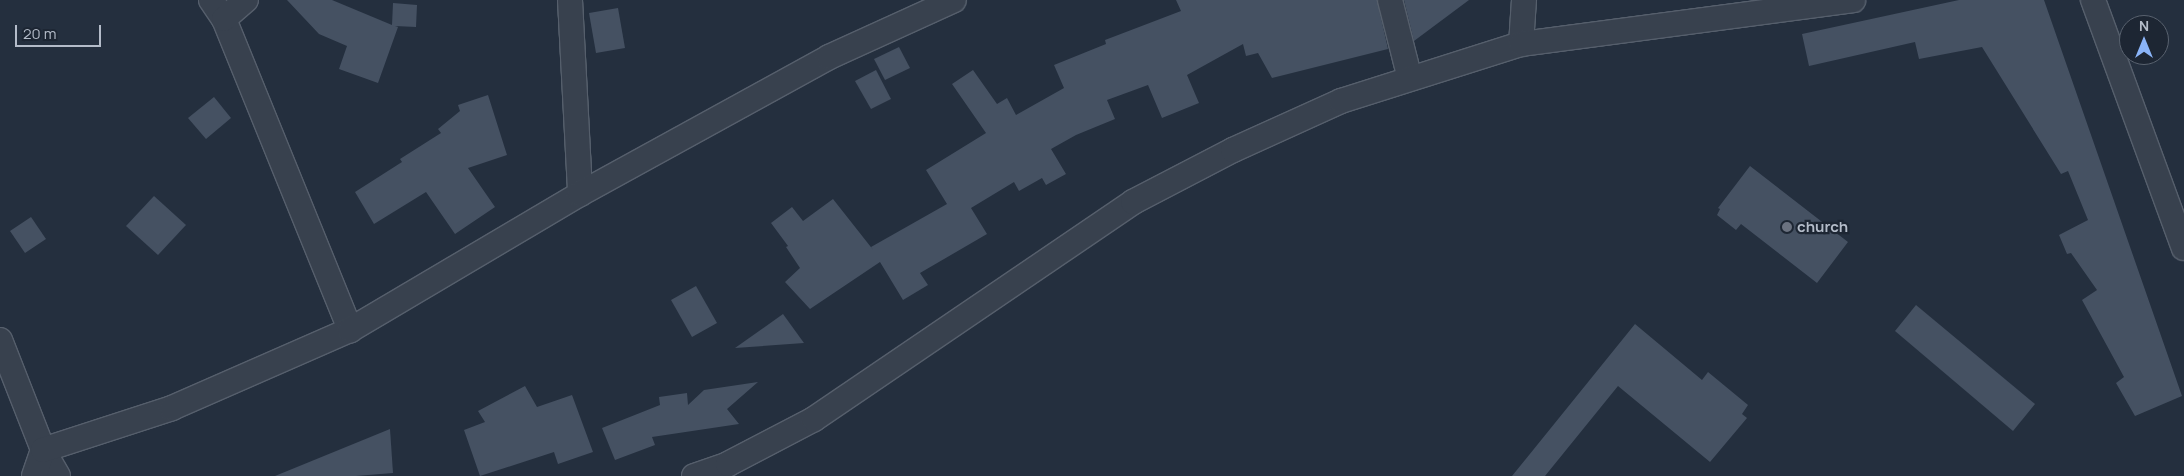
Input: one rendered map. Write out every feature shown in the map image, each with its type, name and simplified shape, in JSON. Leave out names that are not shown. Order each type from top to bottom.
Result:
[{"type":"street","points":[[246,0],[217,9],[350,330]]},
{"type":"street","points":[[570,0],[580,194]]},
{"type":"street","points":[[43,450],[172,408],[350,330],[580,194],[829,57],[954,0]]},
{"type":"street","points":[[1390,0],[1410,79]]},
{"type":"street","points":[[1521,44],[1524,0]]},
{"type":"street","points":[[694,476],[728,464],[814,419],[1133,202],[1233,150],[1332,105],[1521,44],[1854,0]]},
{"type":"street","points":[[2093,0],[2184,248]]},
{"type":"street","points":[[0,340],[43,450],[58,476]]},
{"type":"street","points":[[34,476],[43,450]]},
{"type":"building","points":[[287,0],[332,0],[392,25],[393,3],[417,5],[416,27],[395,26],[398,27],[378,83],[339,69],[347,46],[319,34]]},
{"type":"building","points":[[1176,0],[1377,0],[1388,49],[1272,78],[1258,53],[1246,56],[1243,44],[1187,75],[1199,103],[1162,118],[1148,85],[1107,100],[1115,119],[1076,135],[1051,149],[1066,174],[1046,185],[1042,178],[1019,191],[1014,182],[971,208],[987,234],[920,273],[928,285],[903,300],[880,262],[810,309],[785,282],[800,268],[786,247],[788,246],[771,223],[792,207],[803,221],[833,199],[874,251],[871,247],[947,204],[926,170],[986,133],[952,84],[973,70],[997,104],[1007,98],[1016,115],[1064,88],[1054,65],[1106,44],[1105,40],[1181,11]]},
{"type":"building","points":[[1404,0],[1469,0],[1414,41]]},
{"type":"building","points":[[1959,0],[2044,0],[2182,396],[2135,416],[2116,383],[2124,377],[2082,300],[2097,290],[2071,253],[2067,254],[2059,235],[2088,220],[2068,171],[2061,174],[1982,47],[1919,59],[1915,42],[1809,66],[1802,34]]},
{"type":"building","points":[[618,8],[625,48],[596,53],[589,13]]},
{"type":"building","points":[[899,47],[910,68],[885,80],[874,59]]},
{"type":"building","points":[[876,70],[891,99],[871,109],[855,81]]},
{"type":"building","points":[[488,95],[507,155],[468,168],[495,207],[455,234],[426,192],[374,224],[355,192],[402,162],[400,159],[441,133],[438,129],[460,111],[458,105]]},
{"type":"building","points":[[214,97],[231,118],[206,139],[188,118]]},
{"type":"building","name":"church","points":[[1750,166],[1848,242],[1817,283],[1741,224],[1736,230],[1717,215],[1720,209],[1718,208]]},
{"type":"building","points":[[154,196],[186,225],[158,255],[126,226]]},
{"type":"building","points":[[31,217],[46,239],[25,253],[10,231]]},
{"type":"building","points":[[696,286],[717,323],[692,337],[671,300]]},
{"type":"building","points":[[1916,305],[2035,404],[2013,431],[1895,331]]},
{"type":"building","points":[[783,314],[804,343],[735,348]]},
{"type":"building","points":[[1635,324],[1702,380],[1708,372],[1748,405],[1742,414],[1747,418],[1710,462],[1618,386],[1545,476],[1512,476]]},
{"type":"building","points":[[758,382],[727,409],[739,424],[652,437],[655,445],[615,460],[602,428],[660,405],[659,397],[687,393],[688,405],[704,390]]},
{"type":"building","points":[[525,386],[537,407],[572,395],[593,452],[558,464],[554,452],[480,476],[464,430],[485,422],[478,411]]},
{"type":"building","points":[[390,429],[393,473],[356,476],[275,476]]},
{"type":"place","name":"church","points":[[1787,227]]}]
